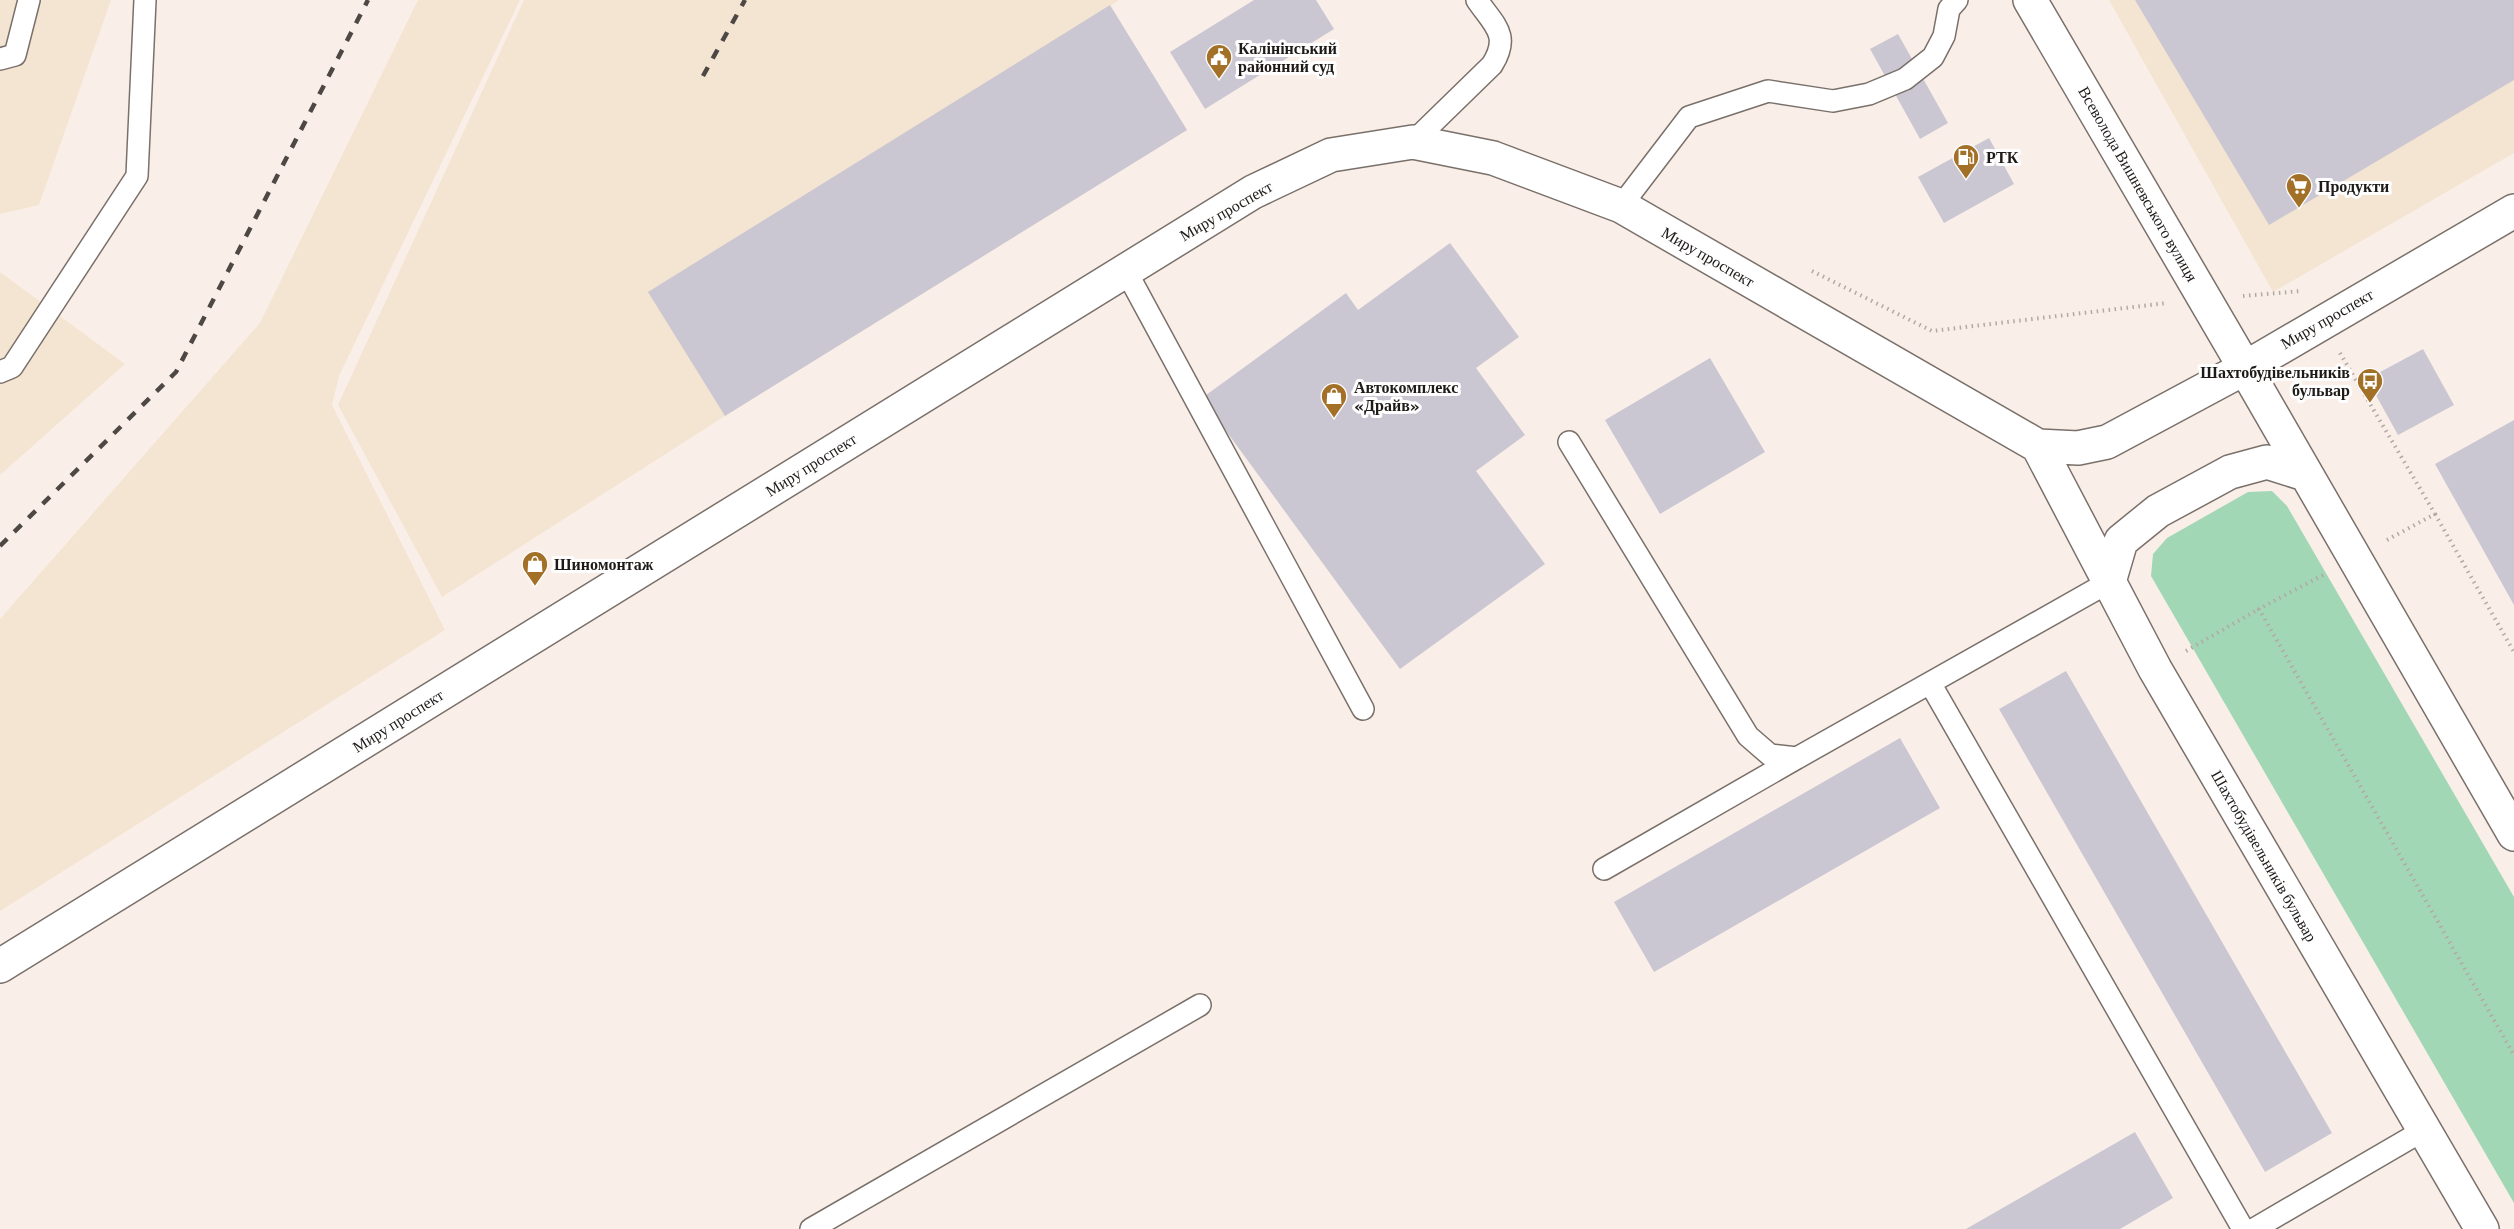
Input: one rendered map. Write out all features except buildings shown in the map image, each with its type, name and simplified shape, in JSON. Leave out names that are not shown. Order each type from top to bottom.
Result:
[{"type":"main road","name":"Всеволода Вишневського вулиця","points":[[2030,0],[2245,368]]},
{"type":"main road","name":"Миру проспект","points":[[0,966],[1253,192],[1331,155],[1413,142],[1492,158],[1621,206],[2038,446],[2078,448],[2107,442],[2245,368],[2514,212]]},
{"type":"main road","points":[[2245,368],[2514,834]]},
{"type":"main road","name":"Шахтобудівельників бульвар","points":[[2038,446],[2155,669],[2482,1229]]},
{"type":"main road","points":[[2109,582],[2121,541],[2158,511],[2230,472],[2267,462],[2305,474]]},
{"type":"lane","points":[[0,59],[15,55],[29,0]]},
{"type":"lane","points":[[0,372],[12,367],[137,176],[145,0]]},
{"type":"lane","points":[[1413,142],[1492,65],[1500,52],[1500,34],[1477,0]]},
{"type":"lane","points":[[1621,206],[1689,117],[1768,91],[1833,101],[1869,93],[1905,79],[1933,57],[1944,36],[1949,9],[1957,0]]},
{"type":"lane","points":[[1126,271],[1363,709]]},
{"type":"lane","points":[[1569,442],[1748,736],[1770,755],[1797,758]]},
{"type":"lane","points":[[1605,869],[2109,582]]},
{"type":"lane","points":[[1930,683],[2243,1229]]},
{"type":"lane","points":[[811,1229],[1200,1005]]},
{"type":"lane","points":[[2254,1229],[2424,1130]]},
{"type":"path","points":[[1807,268],[1932,331],[2205,299],[2303,291]]},
{"type":"path","points":[[2436,514],[2514,652]]},
{"type":"path","points":[[2155,669],[2259,609]]},
{"type":"shaded area","points":[[0,0],[111,0],[39,205],[0,214]]},
{"type":"shaded area","points":[[418,0],[520,0],[339,376],[332,405],[445,630],[0,911],[0,619],[260,323]]},
{"type":"shaded area","points":[[524,0],[1119,0],[1110,6],[1187,130],[725,416],[442,597],[338,405]]},
{"type":"shaded area","points":[[2109,0],[2514,0],[2514,153],[2273,292]]},
{"type":"shaded area","points":[[0,272],[125,364],[0,475]]},
{"type":"green space","points":[[2272,491],[2287,506],[2514,897],[2514,1203],[2151,576],[2153,554],[2167,538],[2248,492]]},
{"type":"railway","points":[[0,546],[176,372],[368,0]]},
{"type":"railway","points":[[703,76],[745,0]]},
{"type":"place","name":"Калінінський районний суд","points":[[1219,80]]},
{"type":"place","name":"РТК","points":[[1966,180]]},
{"type":"place","name":"Продукти","points":[[2299,209]]},
{"type":"place","name":"Шахтобудівельників бульвар","points":[[2370,404]]},
{"type":"place","name":"Автокомплекс «Драйв»","points":[[1334,419]]},
{"type":"place","name":"Шиномонтаж","points":[[535,587]]}]
